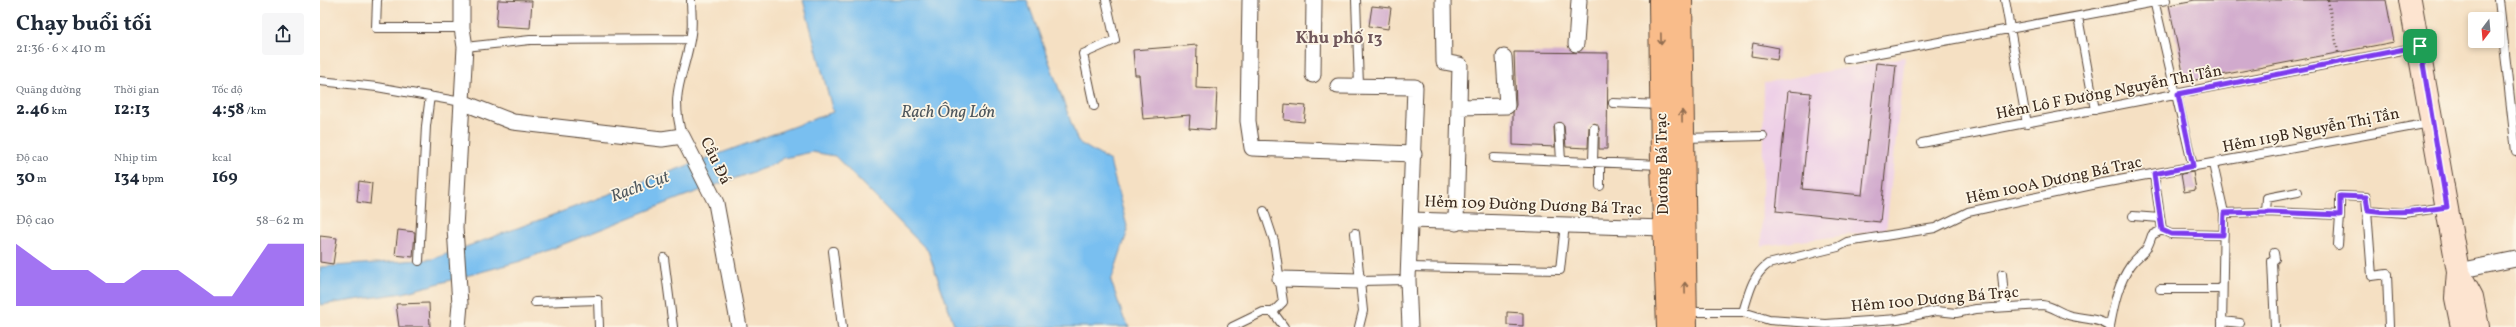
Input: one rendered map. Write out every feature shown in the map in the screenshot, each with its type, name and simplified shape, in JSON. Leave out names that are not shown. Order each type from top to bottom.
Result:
[{"type":"main road","name":"Dương Bá Trạc","points":[[1660,0],[1662,165],[1668,327]]},
{"type":"main road","name":"Dương Bá Trạc","points":[[1680,0],[1686,319]]},
{"type":"main road","points":[[2410,0],[2420,46],[2458,271],[2456,298],[2462,327]]},
{"type":"main road","points":[[2458,271],[2472,297],[2478,327]]},
{"type":"street","points":[[458,327],[460,304],[455,228],[465,47],[462,28],[462,0]]},
{"type":"street","points":[[1250,0],[1248,121],[1252,148],[1414,154]]},
{"type":"street","points":[[1313,75],[1314,0]]},
{"type":"street","points":[[1443,0],[1444,62],[1460,65],[1456,223]]},
{"type":"street","points":[[1576,44],[1579,0]]},
{"type":"street","points":[[1459,107],[1507,106],[1504,57]]},
{"type":"street","points":[[1338,86],[1415,87],[1411,220]]},
{"type":"street","points":[[462,102],[513,122],[662,139],[682,136]]},
{"type":"street","name":"Cầu Đá","points":[[682,136],[716,203],[739,327]]},
{"type":"street","name":"Hẻm 109 Đường Dương Bá Trạc","points":[[1410,327],[1409,274],[1411,220],[1456,223],[1565,224],[1664,228]]},
{"type":"street","points":[[2458,271],[2516,259]]},
{"type":"street","points":[[1280,280],[1360,281]]},
{"type":"lane","points":[[377,0],[376,28],[462,28]]},
{"type":"lane","points":[[682,136],[676,114],[676,91],[690,39],[691,0]]},
{"type":"lane","points":[[1094,106],[1084,54],[1115,40],[1106,0]]},
{"type":"lane","points":[[1356,0],[1359,86]]},
{"type":"lane","points":[[2005,0],[2009,30],[2027,124]]},
{"type":"lane","points":[[1847,59],[2166,0]]},
{"type":"lane","points":[[2500,0],[2515,128],[2516,152]]},
{"type":"lane","points":[[2154,1],[2178,94],[2193,166]]},
{"type":"lane","points":[[2078,17],[2095,110]]},
{"type":"lane","points":[[465,47],[530,40],[690,39]]},
{"type":"lane","name":"Hẻm Lô F Đường Nguyễn Thị Tần","points":[[1922,144],[2420,46]]},
{"type":"lane","points":[[320,81],[430,96],[462,102]]},
{"type":"lane","points":[[419,261],[426,126],[430,96]]},
{"type":"lane","points":[[1613,103],[1661,105]]},
{"type":"lane","name":"Hẻm 119B Nguyễn Thị Tần","points":[[2193,166],[2213,164],[2433,123]]},
{"type":"lane","points":[[1559,127],[1561,161]]},
{"type":"lane","points":[[1594,128],[1600,186]]},
{"type":"lane","points":[[1683,138],[1763,136]]},
{"type":"lane","points":[[1494,158],[1662,165]]},
{"type":"lane","points":[[2213,164],[2224,213],[2222,324],[2240,322]]},
{"type":"lane","name":"Hẻm 100A Dương Bá Trạc","points":[[1744,312],[1752,284],[1759,271],[1768,264],[1838,247],[1847,242],[1935,228],[1968,212],[2193,166]]},
{"type":"lane","points":[[2154,174],[2162,230]]},
{"type":"lane","points":[[2266,212],[2267,198],[2298,192]]},
{"type":"lane","points":[[2338,244],[2340,196],[2366,197],[2372,276],[2387,274],[2389,327]]},
{"type":"lane","points":[[2368,210],[2404,213],[2447,207]]},
{"type":"lane","points":[[1232,327],[1263,312],[1273,312],[1283,302],[1274,240],[1264,211]]},
{"type":"lane","points":[[2224,213],[2266,212],[2340,215]]},
{"type":"lane","points":[[2133,216],[2160,218]]},
{"type":"lane","points":[[1360,281],[1409,274],[1560,270],[1565,224]]},
{"type":"lane","points":[[2162,230],[2171,234],[2223,235]]},
{"type":"lane","points":[[2110,326],[2118,289],[2132,264],[2147,251],[2152,235],[2162,230]]},
{"type":"lane","points":[[1355,233],[1363,311],[1359,327]]},
{"type":"lane","points":[[833,251],[842,327]]},
{"type":"lane","points":[[2274,253],[2275,259],[2272,260],[2275,327]]},
{"type":"lane","points":[[664,258],[673,327]]},
{"type":"lane","points":[[2002,274],[2005,307]]},
{"type":"lane","points":[[2160,289],[2222,289]]},
{"type":"lane","points":[[534,302],[598,300],[599,327]]},
{"type":"lane","name":"Hẻm 100 Dương Bá Trạc","points":[[1686,319],[1744,312],[1769,320],[1798,325],[1898,319],[1936,311],[1956,313],[2005,307],[2053,306],[2065,314],[2110,326]]},
{"type":"lane","points":[[1273,312],[1284,327]]},
{"type":"path","points":[[2328,0],[2340,62]]},
{"type":"shaded area","points":[[1905,57],[1886,230],[1761,246],[1764,83]]},
{"type":"water","name":"Rạch Ông Lớn","points":[[803,0],[1027,0],[1078,142],[1110,161],[1128,230],[1111,281],[1124,319],[1130,327],[955,327],[928,251],[835,156],[812,152],[784,158],[770,166],[682,197],[521,261],[403,293],[320,305],[320,267],[433,259],[833,112]]},
{"type":"building","points":[[498,0],[532,1],[530,28],[496,26]]},
{"type":"building","points":[[2195,0],[2386,0],[2394,42],[2185,82],[2169,5]]},
{"type":"building","points":[[1372,6],[1391,8],[1388,29],[1369,26]]},
{"type":"building","points":[[1753,43],[1779,48],[1777,60],[1751,56]]},
{"type":"building","points":[[1197,45],[1196,88],[1217,89],[1215,130],[1189,128],[1190,115],[1143,119],[1139,75],[1135,75],[1133,50]]},
{"type":"building","points":[[1514,52],[1608,53],[1607,149],[1599,149],[1599,128],[1595,123],[1589,127],[1588,148],[1566,147],[1564,126],[1559,122],[1554,127],[1555,147],[1513,145],[1513,112],[1516,105]]},
{"type":"building","points":[[1876,63],[1896,65],[1880,222],[1776,211],[1788,91],[1811,93],[1802,189],[1862,195]]},
{"type":"building","points":[[1285,104],[1306,106],[1304,122],[1284,120]]},
{"type":"building","points":[[2193,172],[2196,190],[2184,192],[2181,174]]},
{"type":"building","points":[[359,181],[372,183],[370,204],[357,202]]},
{"type":"building","points":[[398,230],[415,232],[413,257],[395,255]]},
{"type":"building","points":[[320,236],[337,238],[333,264],[320,262]]},
{"type":"building","points":[[429,303],[430,327],[399,327],[396,304]]},
{"type":"building","points":[[1507,312],[1523,313],[1523,326],[1507,325]]},
{"type":"district","name":"Khu phố 13","points":[[1339,38]]},
{"type":"route","points":[[2420,46],[2447,207],[2404,213],[2386,213],[2368,210],[2366,197],[2340,196],[2340,215],[2266,212],[2250,214],[2224,213],[2223,235],[2171,234],[2162,230],[2154,174],[2193,166],[2178,94],[2420,46]]},
{"type":"water label","name":"Rạch Cụt","points":[[640,187]]}]
